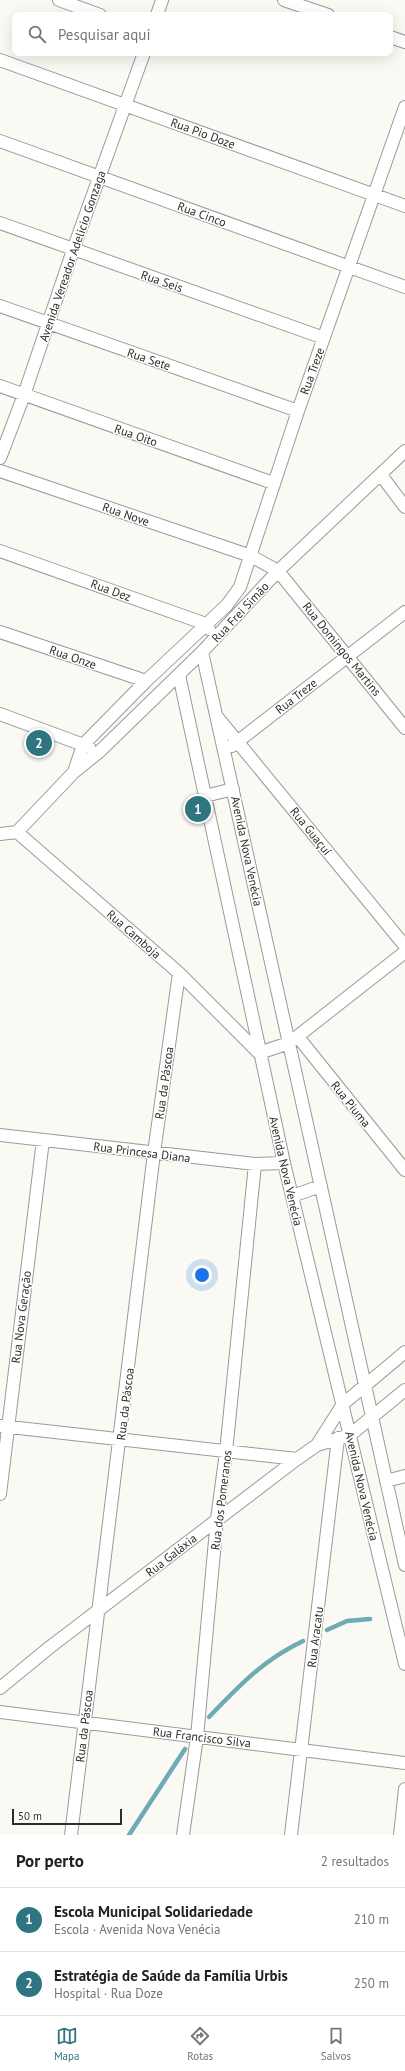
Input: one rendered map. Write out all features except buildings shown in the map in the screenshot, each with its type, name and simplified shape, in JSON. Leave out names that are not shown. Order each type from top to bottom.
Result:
[{"type":"street","points":[[59,0],[92,12]]},
{"type":"street","points":[[158,12],[162,0]]},
{"type":"street","points":[[284,0],[319,12]]},
{"type":"street","points":[[393,37],[405,42]]},
{"type":"street","name":"Avenida Vereador Adelicio Gonzaga","points":[[0,458],[24,396],[47,324],[98,177],[143,56]]},
{"type":"street","name":"Rua Pio Doze","points":[[0,60],[405,206]]},
{"type":"street","name":"Rua Treze","points":[[206,624],[227,605],[240,587],[298,411],[373,195],[402,124],[405,108]]},
{"type":"street","name":"Rua Cinco","points":[[0,142],[405,287]]},
{"type":"street","name":"Rua Seis","points":[[0,223],[324,338]]},
{"type":"street","name":"Rua Sete","points":[[0,306],[47,324],[298,411]]},
{"type":"street","name":"Rua Oito","points":[[0,386],[24,396],[273,484]]},
{"type":"street","name":"Rua Frei Simão","points":[[17,832],[74,772],[100,751],[217,637],[278,571],[405,451]]},
{"type":"street","name":"Rua Nove","points":[[0,471],[251,556],[278,571]]},
{"type":"street","points":[[381,475],[405,507]]},
{"type":"street","name":"Rua Dez","points":[[0,551],[206,624]]},
{"type":"street","name":"Rua Domingos Martins","points":[[278,571],[405,728]]},
{"type":"street","name":"Rua Treze","points":[[225,752],[405,612]]},
{"type":"street","points":[[206,624],[217,637]]},
{"type":"street","name":"Rua Frei Simão","points":[[74,772],[83,745],[146,681],[206,624]]},
{"type":"street","name":"Rua Onze","points":[[0,632],[146,681]]},
{"type":"street","name":"Avenida Nova Venécia","points":[[202,652],[293,1040],[321,1186],[386,1481],[402,1540],[405,1565]]},
{"type":"street","name":"Avenida Nova Venécia","points":[[179,675],[259,1053],[284,1163],[405,1664]]},
{"type":"street","points":[[0,714],[100,751]]},
{"type":"street","name":"Rua Guaçuí","points":[[217,717],[405,946]]},
{"type":"street","points":[[205,796],[233,789]]},
{"type":"street","points":[[0,834],[17,832]]},
{"type":"street","name":"Rua Camboja","points":[[17,832],[179,973],[259,1053]]},
{"type":"street","points":[[259,1053],[293,1040],[405,952]]},
{"type":"street","name":"Rua da Páscoa","points":[[71,1835],[84,1722],[100,1609],[154,1153],[179,973]]},
{"type":"street","name":"Rua Piuma","points":[[293,1040],[405,1170]]},
{"type":"street","name":"Rua Princesa Diana","points":[[0,1135],[255,1164],[284,1163]]},
{"type":"street","name":"Rua Nova Geração","points":[[0,1494],[4,1426],[43,1140]]},
{"type":"street","name":"Rua dos Pomeranos","points":[[183,1835],[197,1737],[217,1519],[226,1452],[255,1164]]},
{"type":"street","points":[[292,1196],[321,1186]]},
{"type":"street","points":[[317,1444],[343,1404],[405,1352]]},
{"type":"street","points":[[350,1435],[405,1390]]},
{"type":"street","points":[[4,1426],[297,1459]]},
{"type":"street","name":"Rua Galáxia","points":[[0,1688],[100,1609],[317,1444],[350,1435]]},
{"type":"street","name":"Rua Aracatu","points":[[291,1835],[338,1438]]},
{"type":"street","points":[[386,1481],[405,1476]]},
{"type":"street","name":"Rua Francisco Silva","points":[[0,1712],[405,1763]]},
{"type":"street","points":[[400,1835],[405,1789]]},
{"type":"waterway","points":[[327,1630],[347,1621],[370,1619]]},
{"type":"waterway","points":[[209,1717],[252,1674],[289,1648],[303,1641]]},
{"type":"waterway","points":[[129,1835],[185,1749]]},
{"type":"place","name":"Estratégia de Saúde da Família Urbis","points":[[39,743]]},
{"type":"place","name":"Escola Municipal Solidariedade","points":[[198,809]]}]
